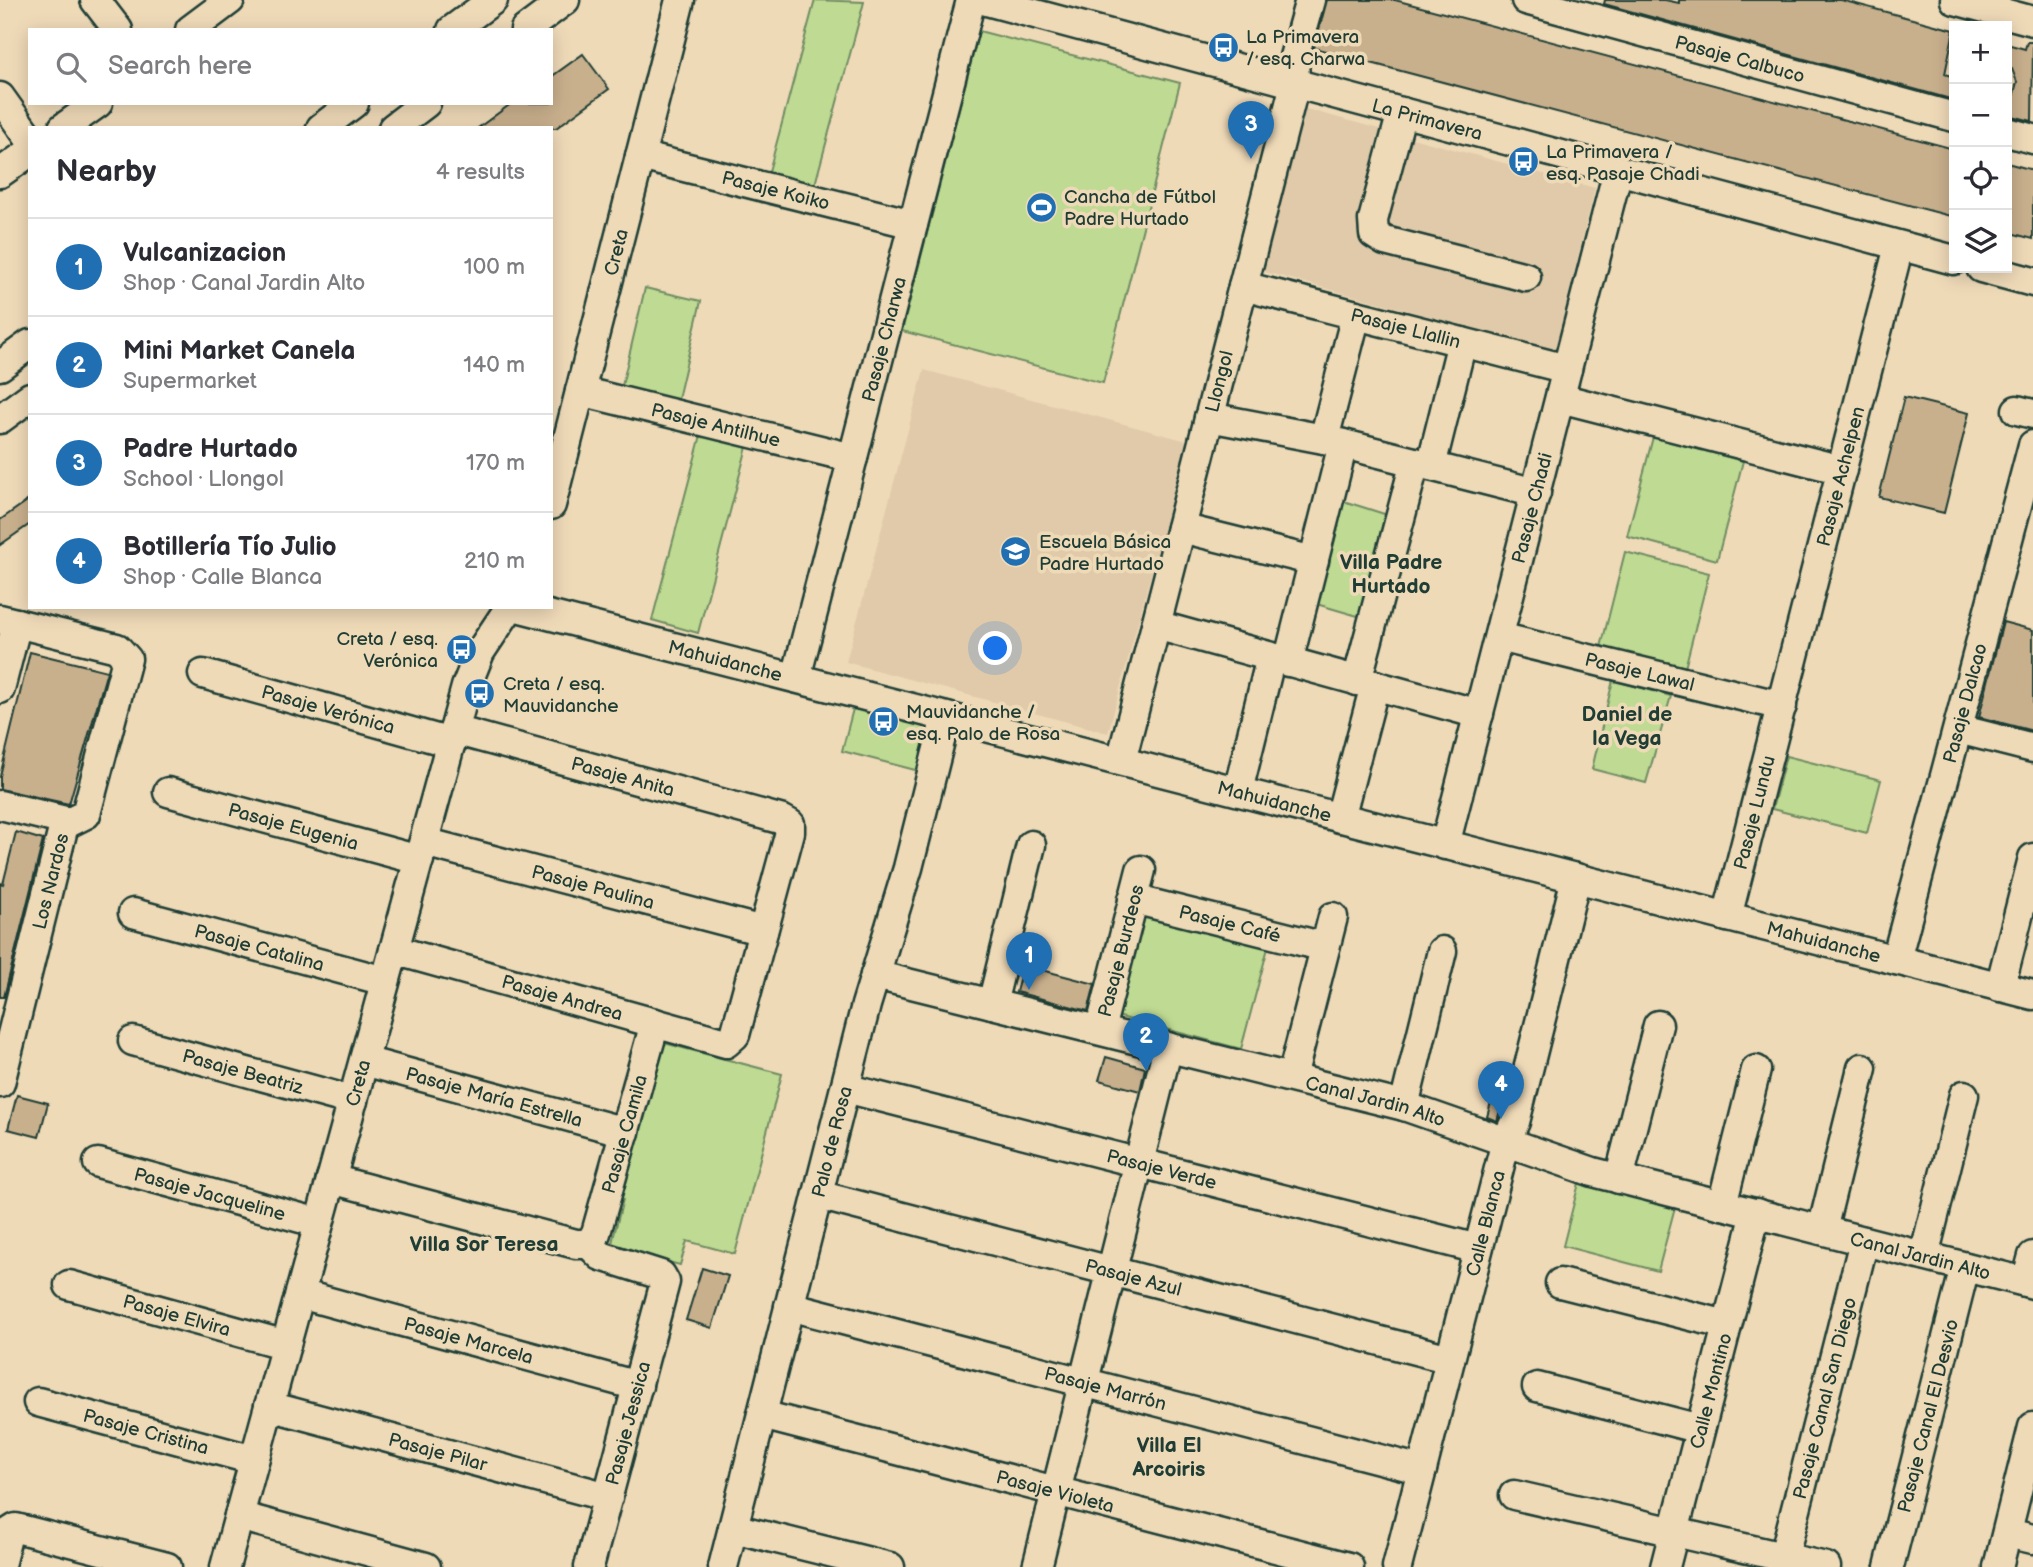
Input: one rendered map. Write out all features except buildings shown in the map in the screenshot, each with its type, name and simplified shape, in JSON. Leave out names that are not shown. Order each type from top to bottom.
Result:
[{"type":"street","points":[[95,0],[116,28]]},
{"type":"street","points":[[193,28],[230,0]]},
{"type":"street","points":[[455,28],[492,0]]},
{"type":"street","points":[[528,28],[565,0]]},
{"type":"street","name":"Creta","points":[[553,497],[680,0]]},
{"type":"street","name":"Pasaje Charwa","points":[[796,678],[971,0]]},
{"type":"street","name":"La Primavera","points":[[983,0],[1949,259]]},
{"type":"street","name":"Llongol","points":[[1121,761],[1295,84],[1294,57],[1310,0]]},
{"type":"street","name":"Pasaje Calbuco","points":[[1526,0],[1573,6],[1949,116]]},
{"type":"street","points":[[1955,0],[2033,21]]},
{"type":"street","points":[[0,97],[28,136]]},
{"type":"street","points":[[66,126],[94,105]]},
{"type":"street","points":[[324,126],[351,105]]},
{"type":"street","points":[[396,126],[423,105]]},
{"type":"street","points":[[1402,112],[1373,220],[1374,234],[1385,241],[1526,277]]},
{"type":"street","points":[[2012,133],[2033,139]]},
{"type":"street","points":[[0,173],[28,153]]},
{"type":"street","name":"Pasaje Koiko","points":[[640,156],[913,225]]},
{"type":"street","name":"Pasaje Chadi","points":[[1445,845],[1618,170]]},
{"type":"street","name":"Pasaje Achelpen","points":[[1782,706],[1899,246]]},
{"type":"street","points":[[2000,273],[2033,282]]},
{"type":"street","name":"Pasaje Llallin","points":[[1243,286],[1567,369]]},
{"type":"street","points":[[1238,791],[1314,561],[1356,315]]},
{"type":"street","points":[[1340,818],[1366,683],[1423,464],[1462,342]]},
{"type":"street","points":[[0,366],[28,345]]},
{"type":"street","name":"Pasaje Antilhue","points":[[580,391],[853,458]]},
{"type":"street","points":[[0,419],[28,398]]},
{"type":"street","points":[[1560,398],[1842,470]]},
{"type":"street","points":[[1209,417],[1334,442],[1536,493]]},
{"type":"street","name":"Pasaje Dalcao","points":[[1896,960],[1958,729],[2023,521],[2033,445]]},
{"type":"street","points":[[1181,528],[1314,561]]},
{"type":"street","name":"Creta","points":[[225,1567],[453,736],[480,652],[508,609]]},
{"type":"street","name":"Mahuidanche","points":[[525,609],[2033,995]]},
{"type":"street","points":[[0,689],[8,621]]},
{"type":"street","name":"Los Nardos","points":[[0,1083],[65,821],[80,819],[88,807],[126,664],[125,653],[117,648],[8,621]]},
{"type":"street","points":[[1156,625],[1479,714]]},
{"type":"street","name":"Pasaje Lawal","points":[[1499,637],[1782,706]]},
{"type":"street","name":"Pasaje Verónica","points":[[203,674],[453,736]]},
{"type":"street","name":"Pasaje Lundu","points":[[1727,917],[1782,706]]},
{"type":"street","name":"Palo de Rosa","points":[[723,1567],[845,1088],[875,975],[908,868],[946,717]]},
{"type":"street","points":[[1958,729],[2033,748]]},
{"type":"street","name":"Pasaje Anita","points":[[453,736],[783,820],[790,824],[763,931]]},
{"type":"street","name":"Pasaje Eugenia","points":[[168,792],[421,851]]},
{"type":"street","points":[[0,804],[65,821]]},
{"type":"street","points":[[992,1004],[1031,845]]},
{"type":"street","name":"Pasaje Paulina","points":[[421,851],[763,931]]},
{"type":"street","points":[[2000,987],[2033,858]]},
{"type":"street","name":"Pasaje Burdeos","points":[[1100,1030],[1141,870]]},
{"type":"street","name":"Calle Blanca","points":[[1397,1567],[1506,1141],[1515,1122],[1576,878]]},
{"type":"street","name":"Pasaje Café","points":[[1133,899],[1325,947]]},
{"type":"street","name":"Pasaje Catalina","points":[[133,913],[385,981]]},
{"type":"street","points":[[1292,1077],[1333,917]]},
{"type":"street","name":"Pasaje Andrea","points":[[394,950],[721,1042],[730,1041],[734,1035],[763,931]]},
{"type":"street","points":[[1404,1106],[1443,951]]},
{"type":"street","name":"Canal Jardin Alto","points":[[875,975],[1404,1106],[1619,1179],[1965,1267],[2031,1274]]},
{"type":"street","name":"Pasaje Camila","points":[[589,1244],[596,1233],[655,1023]]},
{"type":"street","points":[[1619,1179],[1658,1025]]},
{"type":"street","name":"Pasaje Beatriz","points":[[133,1041],[352,1101]]},
{"type":"street","points":[[1037,1567],[1168,1047]]},
{"type":"street","name":"Pasaje María Estrella","points":[[363,1061],[625,1132]]},
{"type":"street","points":[[1822,1230],[1862,1068]]},
{"type":"street","points":[[1722,1205],[1756,1070]]},
{"type":"street","name":"Pasaje Verde","points":[[845,1088],[1478,1249]]},
{"type":"street","points":[[1924,1256],[1964,1095]]},
{"type":"street","name":"Pasaje Jacqueline","points":[[98,1163],[319,1223]]},
{"type":"street","points":[[331,1179],[576,1244],[589,1244]]},
{"type":"street","name":"Pasaje Azul","points":[[817,1195],[1450,1359]]},
{"type":"street","name":"Calle Montino","points":[[1665,1567],[1756,1213]]},
{"type":"street","name":"Pasaje Canal San Diego","points":[[1784,1556],[1864,1241]]},
{"type":"street","name":"Pasaje Jessica","points":[[589,1244],[601,1256],[664,1278],[589,1567]]},
{"type":"street","name":"Pasaje Canal El Desvio","points":[[1889,1567],[1965,1267]]},
{"type":"street","points":[[1560,1283],[1727,1325]]},
{"type":"street","name":"Pasaje Elvira","points":[[69,1285],[286,1345]]},
{"type":"street","name":"Pasaje Marcela","points":[[300,1294],[638,1386]]},
{"type":"street","name":"Pasaje Marrón","points":[[789,1306],[1422,1470]]},
{"type":"street","points":[[1537,1387],[1700,1429]]},
{"type":"street","name":"Pasaje Cristina","points":[[38,1402],[254,1460]]},
{"type":"street","name":"Pasaje Pilar","points":[[269,1406],[608,1497]]},
{"type":"street","name":"Pasaje Violeta","points":[[762,1415],[1349,1567]]},
{"type":"street","points":[[1998,1567],[2020,1536],[2033,1427]]},
{"type":"street","points":[[1514,1495],[1826,1567]]},
{"type":"street","points":[[239,1516],[426,1567]]},
{"type":"street","points":[[733,1528],[843,1561],[890,1567]]},
{"type":"street","points":[[0,1565],[12,1530],[20,1529],[167,1567]]},
{"type":"shaded area","points":[[1295,106],[1595,188],[1555,350],[1261,271]]},
{"type":"shaded area","name":"Escuela Básica Padre Hurtado","points":[[924,370],[1187,441],[1108,733],[846,662]]},
{"type":"green space","points":[[815,0],[864,2],[814,188],[768,175]]},
{"type":"green space","name":"Cancha de Fútbol Padre Hurtado","points":[[979,31],[1180,83],[1103,383],[902,331]]},
{"type":"green space","points":[[645,288],[701,301],[677,403],[621,390]]},
{"type":"green space","points":[[701,435],[747,447],[698,633],[652,620]]},
{"type":"green space","points":[[1653,437],[1743,461],[1717,560],[1627,536]]},
{"type":"green space","points":[[1337,499],[1397,518],[1368,619],[1306,601]]},
{"type":"green space","points":[[1625,552],[1709,573],[1684,672],[1600,651]]},
{"type":"green space","points":[[1613,680],[1671,696],[1646,783],[1592,769]]},
{"type":"green space","points":[[854,705],[933,724],[919,771],[842,751]]},
{"type":"green space","points":[[1786,756],[1881,780],[1867,833],[1772,809]]},
{"type":"green space","points":[[1139,907],[1269,944],[1241,1049],[1113,1015]]},
{"type":"green space","points":[[664,1043],[782,1074],[735,1254],[687,1241],[680,1265],[611,1247],[623,1199],[619,1197]]},
{"type":"green space","points":[[1579,1183],[1675,1207],[1658,1271],[1563,1246]]},
{"type":"place","name":"La Primavera / esq. Charwa","points":[[1223,47]]},
{"type":"place","name":"Padre Hurtado","points":[[1251,159]]},
{"type":"place","name":"La Primavera / esq. Pasaje Chadi","points":[[1523,162]]},
{"type":"place","name":"Cancha de Fútbol Padre Hurtado","points":[[1041,207]]},
{"type":"place","name":"Escuela Básica Padre Hurtado","points":[[1016,552]]},
{"type":"place","name":"Creta / esq. Verónica","points":[[461,649]]},
{"type":"place","name":"Creta / esq. Mauvidanche","points":[[480,694]]},
{"type":"place","name":"Mauvidanche / esq. Palo de Rosa","points":[[883,722]]},
{"type":"place","name":"Vulcanizacion","points":[[1029,990]]},
{"type":"place","name":"Mini Market Canela","points":[[1146,1071]]},
{"type":"place","name":"Botillería Tío Julio","points":[[1501,1119]]},
{"type":"district","name":"Villa Padre Hurtado","points":[[1391,574]]},
{"type":"district","name":"Daniel de la Vega","points":[[1627,726]]},
{"type":"district","name":"Villa Sor Teresa","points":[[484,1244]]},
{"type":"district","name":"Villa El Arcoiris","points":[[1169,1457]]}]
